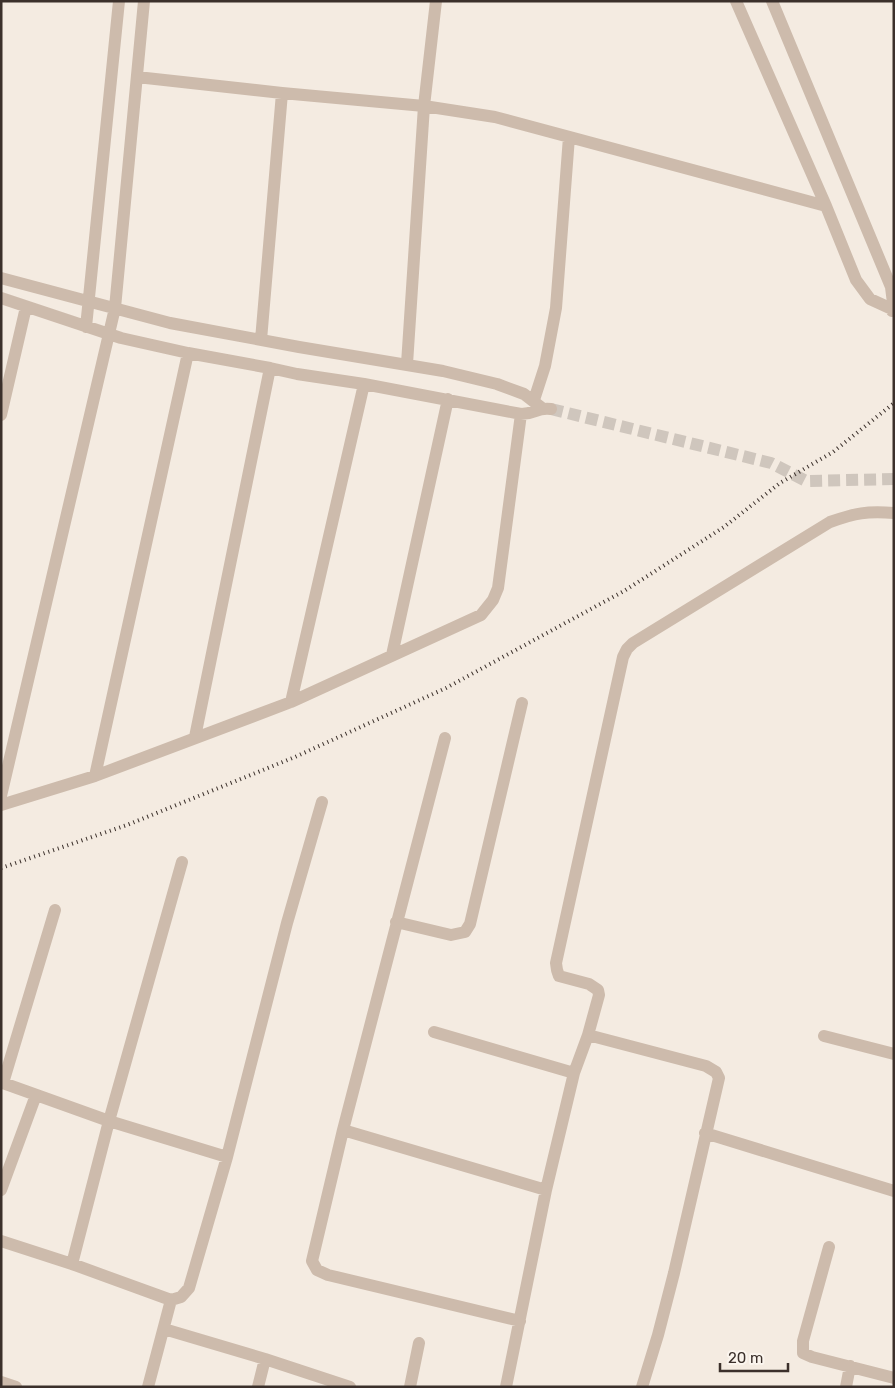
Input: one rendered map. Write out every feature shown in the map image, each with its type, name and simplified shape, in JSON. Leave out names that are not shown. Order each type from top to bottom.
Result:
[{"type":"street","points":[[86,327],[119,1]]},
{"type":"street","points":[[1,796],[115,308],[144,1]]},
{"type":"street","points":[[407,364],[424,106],[436,1]]},
{"type":"street","points":[[736,1],[826,206],[856,280],[870,299],[893,311],[891,287],[772,1]]},
{"type":"street","points":[[137,77],[424,106],[495,117],[826,206]]},
{"type":"street","points":[[262,340],[282,93]]},
{"type":"street","points":[[542,406],[545,366],[556,308],[569,137]]},
{"type":"street","points":[[1,278],[170,323],[443,371],[497,384],[524,394],[542,406]]},
{"type":"street","points":[[1,298],[122,338],[188,353],[521,414],[530,414],[542,406]]},
{"type":"street","points":[[1,415],[26,307]]},
{"type":"street","points":[[95,776],[188,353]]},
{"type":"street","points":[[195,737],[270,368]]},
{"type":"street","points":[[291,702],[364,384]]},
{"type":"street","points":[[392,656],[448,400]]},
{"type":"street","points":[[1,805],[95,776],[291,702],[481,615],[493,600],[498,588],[521,414]]},
{"type":"street","points":[[506,1387],[546,1190],[574,1073],[588,1035],[599,994],[598,990],[589,984],[559,976],[556,963],[622,663],[627,649],[633,643],[830,522],[853,514],[873,512],[894,513]]},
{"type":"street","points":[[396,922],[451,935],[465,932],[470,924],[522,703]]},
{"type":"street","points":[[445,738],[343,1130],[312,1261],[317,1270],[328,1275],[520,1321]]},
{"type":"street","points":[[1,1241],[72,1264],[171,1300],[181,1297],[188,1288],[227,1157],[287,923],[322,802]]},
{"type":"street","points":[[72,1264],[109,1121],[182,862]]},
{"type":"street","points":[[55,910],[2,1083],[109,1121],[227,1157]]},
{"type":"street","points":[[434,1032],[574,1073]]},
{"type":"street","points":[[588,1035],[706,1066],[716,1072],[719,1078],[674,1273],[642,1387]]},
{"type":"street","points":[[824,1036],[894,1054]]},
{"type":"street","points":[[1,1190],[36,1095]]},
{"type":"street","points":[[343,1130],[546,1190]]},
{"type":"street","points":[[705,1134],[894,1191]]},
{"type":"street","points":[[829,1248],[802,1348],[803,1353],[894,1378]]},
{"type":"street","points":[[148,1387],[171,1300]]},
{"type":"street","points":[[164,1329],[350,1387]]},
{"type":"street","points":[[410,1387],[419,1343]]},
{"type":"street","points":[[258,1387],[265,1359]]},
{"type":"street","points":[[846,1387],[850,1366]]},
{"type":"street","points":[[1,1382],[16,1387]]},
{"type":"tunnel","points":[[551,409],[771,463],[806,481],[894,479]]},
{"type":"railway","points":[[1,868],[127,825],[295,757],[446,688],[624,591],[724,527],[780,483],[833,452],[894,403]]}]
